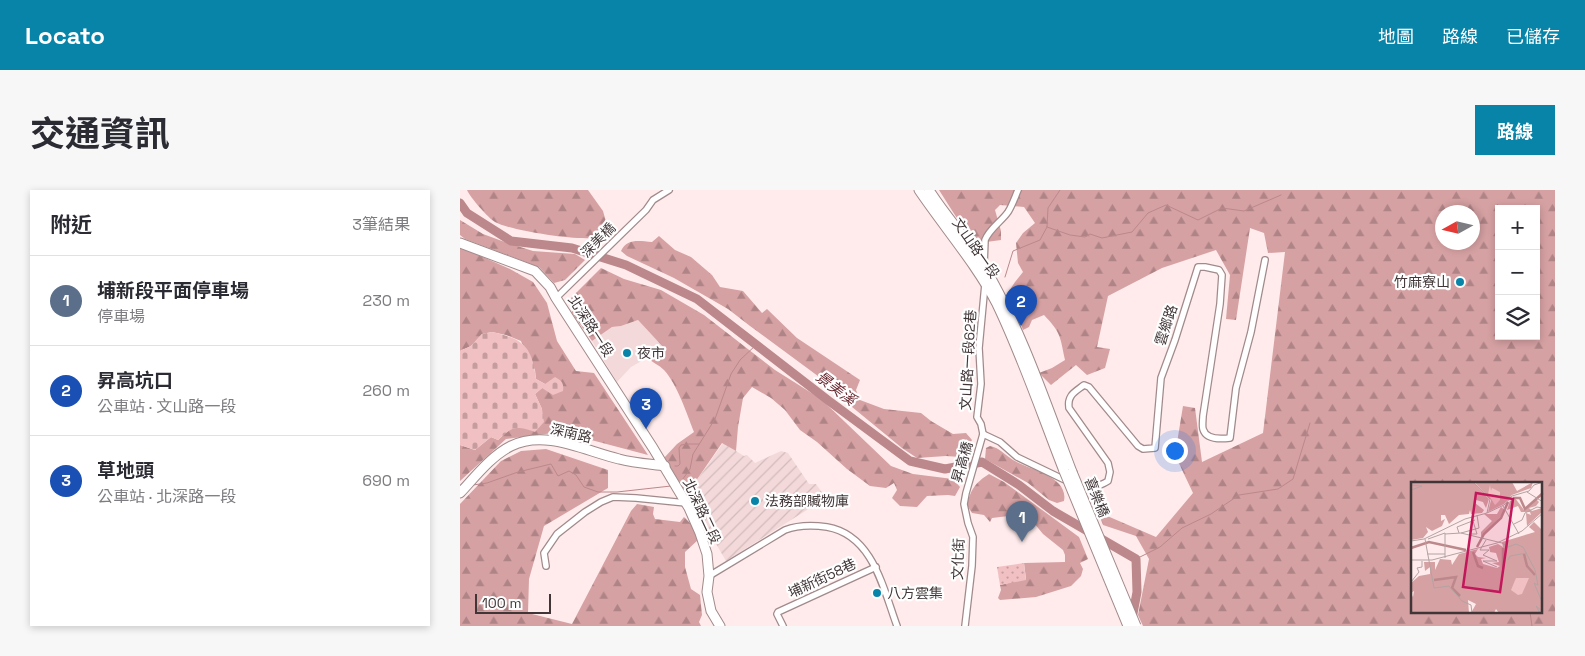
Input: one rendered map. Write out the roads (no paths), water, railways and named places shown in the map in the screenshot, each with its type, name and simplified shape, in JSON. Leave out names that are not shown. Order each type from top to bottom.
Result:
[{"type":"main road","name":"文山路一段","points":[[920,190],[985,283],[1032,378]]},
{"type":"main road","name":"文山路一段","points":[[929,190],[984,266],[1003,301],[1032,378]]},
{"type":"main road","name":"北深路一段","points":[[460,243],[535,271],[550,287],[665,466]]},
{"type":"main road","name":"喜樂橋","points":[[1032,378],[1064,471],[1128,626]]},
{"type":"main road","name":"喜樂橋","points":[[1032,378],[1136,626]]},
{"type":"main road","name":"深南路","points":[[465,488],[498,454],[521,442],[557,441],[620,459],[665,466]]},
{"type":"main road","name":"北深路二段","points":[[665,466],[686,503],[708,554],[709,576],[707,592],[711,611],[720,626]]},
{"type":"street","name":"深美橋","points":[[556,298],[654,200],[670,190]]},
{"type":"street","name":"文山路一段62巷","points":[[982,436],[981,424],[977,417],[981,384],[979,348],[985,283],[986,236],[1008,212],[1018,190]]},
{"type":"street","name":"雲鄉路","points":[[982,436],[1000,442],[1017,457],[1081,487],[1103,485],[1108,481],[1110,472],[1108,463],[1069,408],[1068,401],[1071,394],[1084,385],[1089,387],[1138,446],[1143,449],[1155,448],[1161,378],[1198,268],[1205,266],[1219,270],[1222,276],[1220,304],[1203,416],[1203,429],[1205,433],[1217,439],[1230,438],[1236,388],[1251,332],[1265,260]]},
{"type":"street","name":"昇高橋","points":[[966,493],[982,436]]},
{"type":"street","name":"文化街","points":[[965,626],[972,566],[973,537],[964,504],[966,493]]},
{"type":"street","points":[[546,566],[544,553],[557,534],[584,512],[601,502],[613,497],[686,503]]},
{"type":"street","points":[[709,576],[785,530],[799,526],[827,527],[851,535],[864,548],[876,567],[897,626]]},
{"type":"street","name":"埔新街58巷","points":[[783,626],[777,614],[778,612],[876,567]]},
{"type":"waterway","points":[[1005,277],[1013,251],[1040,240],[1047,227],[1048,208],[1060,190]]},
{"type":"waterway","points":[[1047,227],[1070,235],[1085,237],[1090,234],[1102,238],[1132,232],[1148,213],[1166,205],[1198,220],[1222,208],[1244,211],[1281,195]]},
{"type":"waterway","name":"景美溪","points":[[460,203],[467,213],[511,241],[572,248],[626,265],[697,299],[910,461],[945,469],[982,462],[1019,485],[1053,511],[1136,559],[1137,592],[1132,619]]},
{"type":"waterway","points":[[680,483],[690,469],[693,454],[715,419],[731,374],[740,360],[756,345]]},
{"type":"waterway","points":[[1136,559],[1160,547],[1182,528],[1211,514],[1239,495],[1278,489],[1293,479],[1310,423]]},
{"type":"waterway","points":[[675,466],[680,464],[679,448],[681,445],[699,444]]},
{"type":"waterway","points":[[473,485],[487,483],[518,472],[551,464],[558,476],[569,471],[576,475],[584,487],[598,492],[617,492],[671,486]]},
{"type":"waterway","points":[[1530,613],[1532,626]]},
{"type":"place","name":"竹麻寮山","points":[[1460,282]]},
{"type":"place","name":"昇高坑口","points":[[1021,326]]},
{"type":"place","name":"夜市","points":[[627,353]]},
{"type":"place","name":"草地頭","points":[[646,429]]},
{"type":"place","name":"法務部贓物庫","points":[[755,501]]},
{"type":"place","name":"埔新段平面停車場","points":[[1022,542]]},
{"type":"place","name":"八方雲集","points":[[877,593]]}]
